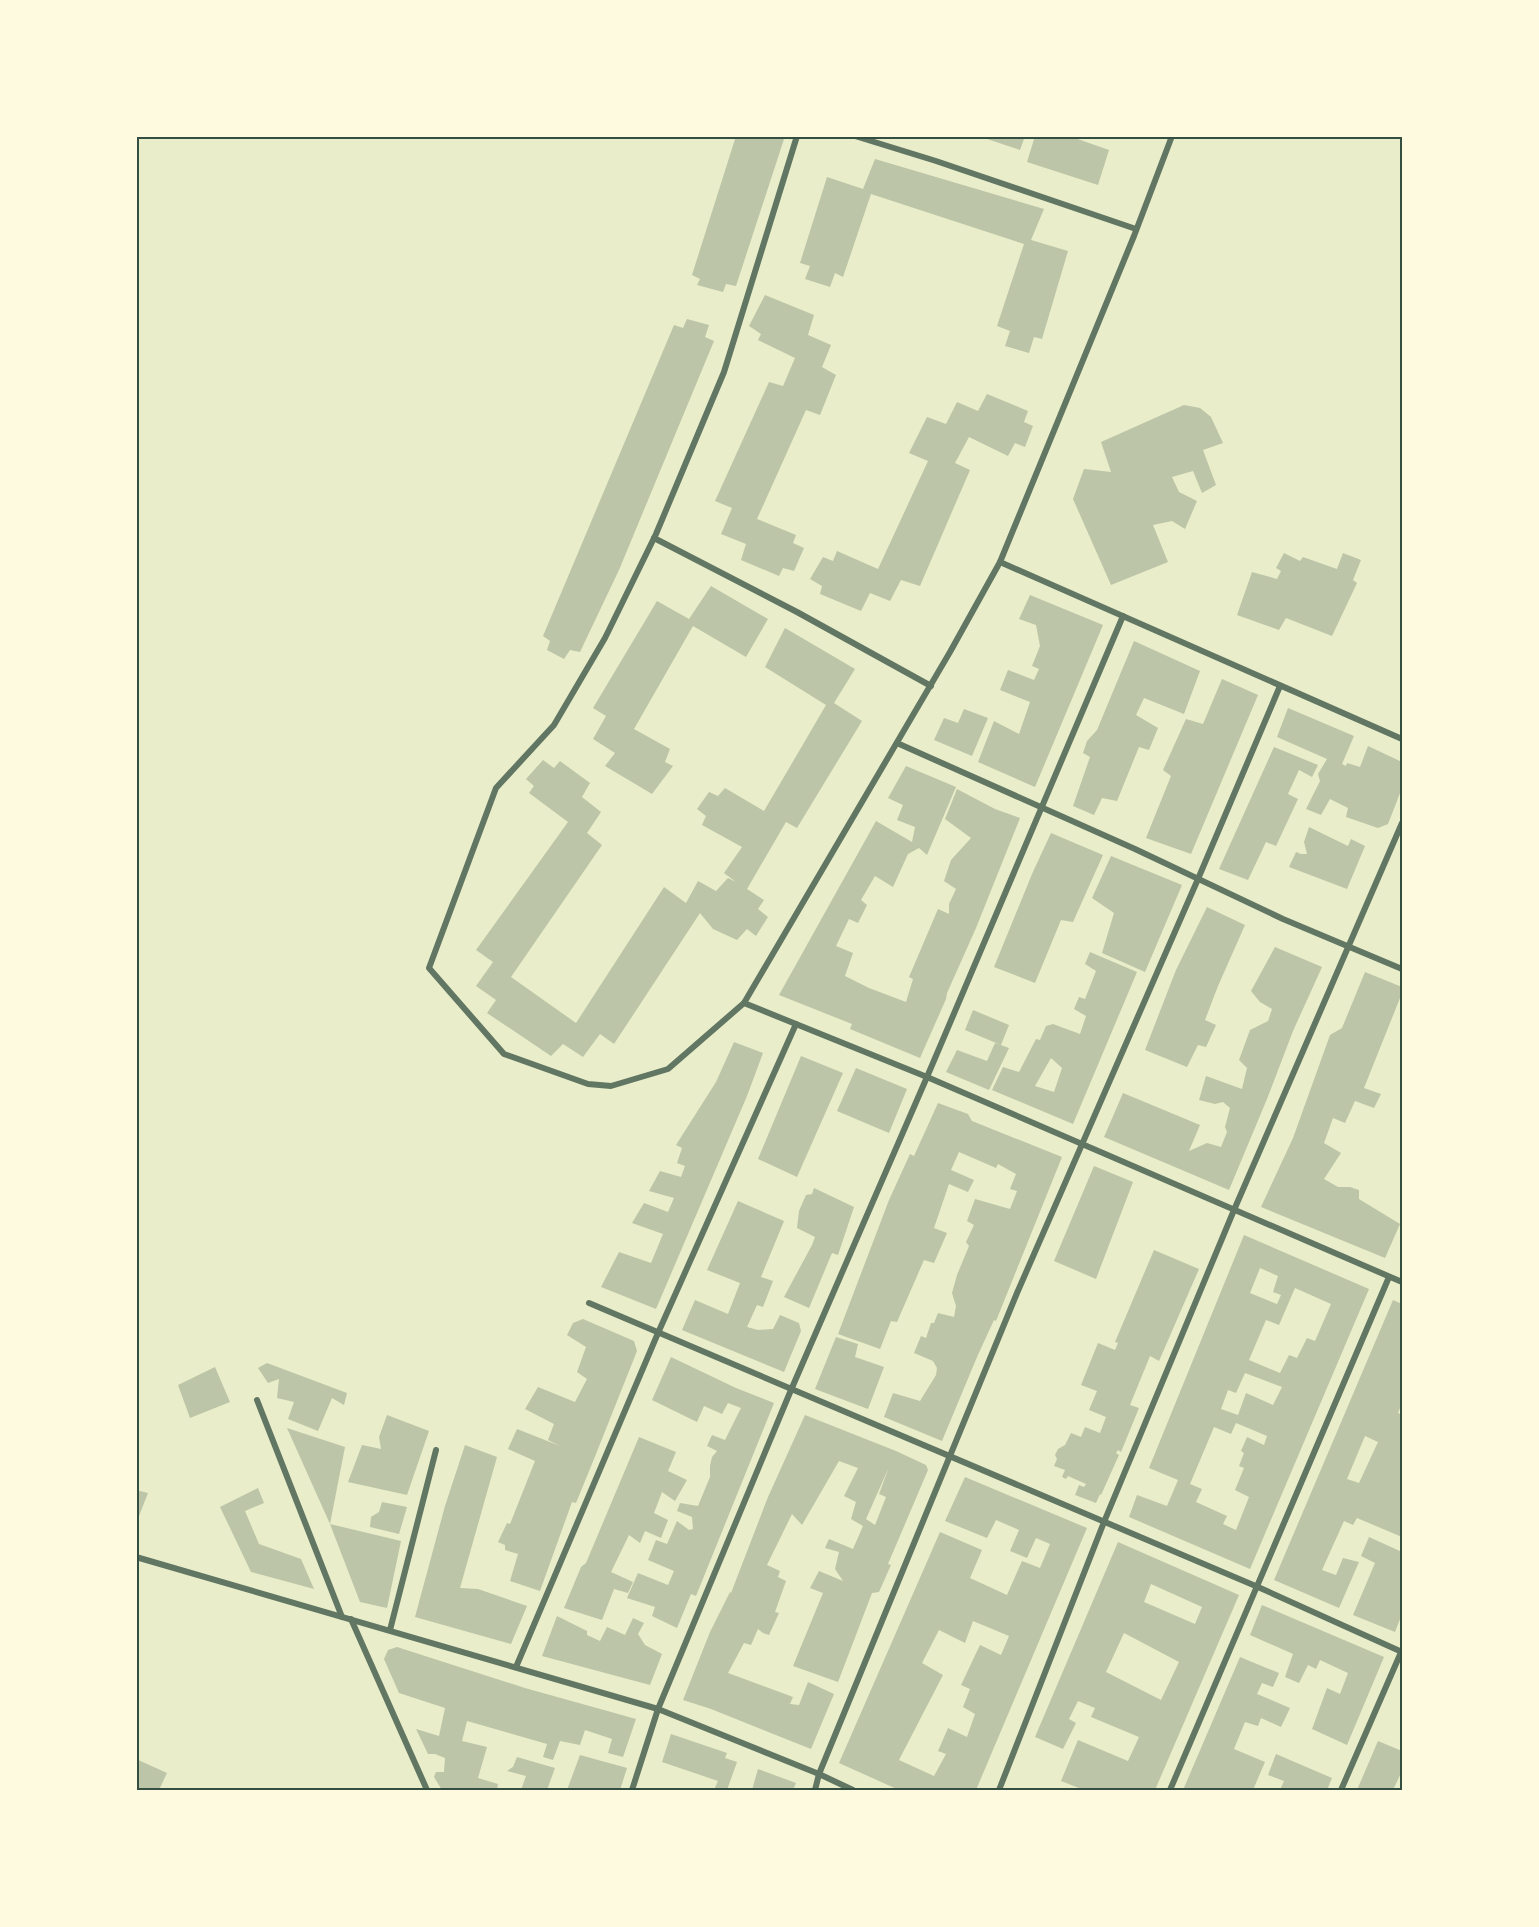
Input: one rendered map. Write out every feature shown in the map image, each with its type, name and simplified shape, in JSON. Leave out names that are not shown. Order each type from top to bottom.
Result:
[{"type":"street","points":[[797,136],[724,372],[654,538],[605,638],[554,725],[496,788],[429,968],[504,1054],[588,1084],[611,1086],[668,1069],[744,1003],[931,686],[1000,562],[1172,136]]},
{"type":"street","points":[[855,136],[936,160],[1136,229]]},
{"type":"street","points":[[654,538],[797,612],[931,686]]},
{"type":"street","points":[[1000,562],[1402,739]]},
{"type":"street","points":[[632,1791],[658,1709],[791,1390],[1123,616]]},
{"type":"street","points":[[815,1791],[819,1774],[950,1456],[1280,686]]},
{"type":"street","points":[[897,742],[1348,947],[1402,969]]},
{"type":"street","points":[[999,1791],[1104,1522],[1234,1210],[1402,823]]},
{"type":"street","points":[[744,1003],[927,1077],[1402,1282]]},
{"type":"street","points":[[516,1668],[658,1333],[796,1024]]},
{"type":"street","points":[[1170,1791],[1389,1277]]},
{"type":"street","points":[[589,1303],[1258,1587],[1402,1651],[1341,1791]]},
{"type":"street","points":[[257,1400],[342,1617]]},
{"type":"street","points":[[390,1630],[436,1450]]},
{"type":"street","points":[[136,1557],[658,1709],[819,1774],[853,1791]]},
{"type":"street","points":[[351,1619],[427,1791]]},
{"type":"building","points":[[736,136],[785,136],[736,286],[726,284],[723,292],[697,285],[700,279],[692,275]]},
{"type":"building","points":[[978,136],[1025,136],[1020,150]]},
{"type":"building","points":[[1035,136],[1069,136],[1109,150],[1098,185],[1027,162]]},
{"type":"building","points":[[875,159],[1044,209],[1031,240],[1068,251],[1042,339],[1034,337],[1029,353],[1005,346],[1010,331],[997,326],[1024,244],[871,194],[843,277],[835,273],[830,287],[805,279],[810,266],[800,263],[827,177],[863,189]]},
{"type":"building","points":[[765,295],[814,315],[808,335],[831,345],[822,367],[836,375],[820,415],[806,410],[757,519],[796,535],[793,543],[804,548],[794,571],[783,568],[779,576],[741,560],[746,544],[721,534],[732,508],[715,501],[769,382],[783,386],[795,358],[758,340],[761,334],[749,326]]},
{"type":"building","points":[[687,319],[709,325],[705,337],[714,341],[619,570],[580,652],[570,650],[564,659],[547,650],[550,641],[543,636],[674,325],[683,328]]},
{"type":"building","points":[[987,394],[1028,411],[1024,422],[1033,426],[1025,447],[1015,443],[1008,456],[969,437],[955,463],[970,470],[920,586],[901,580],[890,601],[870,593],[861,611],[820,594],[822,586],[810,579],[823,557],[833,561],[837,551],[878,569],[928,461],[909,453],[927,417],[946,424],[957,402],[978,411]]},
{"type":"building","points":[[1184,405],[1200,408],[1211,417],[1223,443],[1203,450],[1216,485],[1202,493],[1193,471],[1172,477],[1179,492],[1197,501],[1185,529],[1172,521],[1153,525],[1168,562],[1111,585],[1073,499],[1084,469],[1111,472],[1101,442]]},
{"type":"building","points":[[1284,553],[1300,561],[1303,557],[1337,569],[1343,553],[1361,560],[1353,580],[1357,583],[1332,636],[1286,618],[1279,630],[1237,615],[1252,572],[1277,579],[1281,571],[1276,568]]},
{"type":"building","points":[[711,586],[768,619],[746,657],[693,626],[634,729],[670,749],[665,762],[673,766],[652,794],[605,766],[615,753],[593,739],[606,716],[593,708],[657,601],[689,619]]},
{"type":"building","points":[[1030,595],[1103,625],[1035,787],[978,762],[994,721],[1019,734],[1030,702],[1000,690],[1008,670],[1034,680],[1039,669],[1032,666],[1040,646],[1036,625],[1019,619]]},
{"type":"building","points":[[785,628],[855,669],[834,703],[862,721],[797,828],[786,822],[747,889],[764,900],[758,909],[768,917],[756,936],[747,929],[737,940],[713,929],[700,913],[614,1044],[600,1034],[583,1057],[563,1044],[551,1056],[487,1013],[496,1000],[476,986],[493,962],[476,950],[568,822],[529,793],[534,786],[526,779],[543,760],[554,768],[560,761],[590,783],[582,797],[601,812],[587,833],[602,845],[511,977],[576,1023],[664,887],[686,903],[698,881],[716,891],[728,878],[736,882],[724,873],[742,847],[702,825],[706,816],[697,809],[709,792],[718,796],[725,788],[764,811],[826,705],[765,667]]},
{"type":"building","points":[[1134,641],[1200,671],[1184,714],[1144,698],[1136,715],[1158,728],[1149,750],[1139,747],[1117,801],[1102,798],[1094,815],[1073,806],[1090,757],[1083,753],[1087,741],[1097,730]]},
{"type":"building","points":[[1222,679],[1258,695],[1191,854],[1146,838],[1171,776],[1163,770],[1186,719],[1203,724]]},
{"type":"building","points":[[1288,708],[1354,736],[1342,764],[1346,766],[1347,763],[1360,767],[1368,746],[1402,762],[1402,788],[1388,824],[1378,828],[1346,817],[1348,808],[1330,799],[1321,815],[1306,809],[1320,781],[1318,774],[1327,759],[1277,737]]},
{"type":"building","points":[[964,709],[988,718],[972,756],[934,740],[944,718],[958,723]]},
{"type":"building","points":[[1274,747],[1318,765],[1312,777],[1299,770],[1288,794],[1298,799],[1276,846],[1266,842],[1248,880],[1219,869]]},
{"type":"building","points":[[906,766],[956,787],[927,855],[919,848],[908,854],[893,887],[875,876],[861,900],[867,905],[858,923],[849,919],[836,946],[853,953],[845,976],[869,988],[906,1002],[913,979],[909,977],[938,909],[949,914],[949,904],[956,889],[944,881],[951,860],[971,838],[945,819],[957,789],[995,809],[1020,818],[920,1058],[850,1029],[852,1024],[779,995],[876,821],[912,842],[915,827],[897,820],[903,805],[888,798]]},
{"type":"building","points":[[1309,827],[1348,846],[1351,839],[1365,846],[1347,889],[1289,867],[1296,852],[1307,854],[1304,842]]},
{"type":"building","points":[[1051,833],[1103,855],[1073,922],[1061,920],[1035,983],[994,967]]},
{"type":"building","points":[[1111,856],[1182,885],[1145,972],[1102,953],[1114,913],[1092,898]]},
{"type":"building","points":[[1207,907],[1245,925],[1205,1020],[1216,1025],[1206,1047],[1198,1045],[1187,1067],[1145,1050],[1176,970]]},
{"type":"building","points":[[1275,947],[1322,967],[1293,1031],[1229,1190],[1104,1137],[1123,1093],[1200,1125],[1189,1151],[1207,1143],[1221,1147],[1227,1132],[1225,1127],[1230,1108],[1223,1102],[1215,1104],[1199,1100],[1206,1076],[1242,1089],[1247,1068],[1239,1060],[1250,1030],[1268,1021],[1272,1009],[1260,1002],[1251,991]]},
{"type":"building","points":[[1090,952],[1137,972],[1073,1124],[992,1090],[1003,1067],[1019,1072],[1036,1039],[1040,1040],[1046,1026],[1053,1024],[1080,1034],[1086,1016],[1074,1009],[1079,997],[1085,999],[1096,971],[1085,964]],"holes":[[[1051,1058],[1062,1068],[1054,1092],[1035,1086]]]},
{"type":"building","points":[[1365,972],[1402,987],[1402,993],[1364,1088],[1381,1094],[1374,1108],[1355,1101],[1345,1123],[1333,1118],[1324,1143],[1341,1153],[1324,1179],[1338,1187],[1359,1190],[1359,1199],[1400,1224],[1385,1258],[1261,1207],[1293,1138],[1330,1035],[1342,1028]]},
{"type":"building","points":[[973,1010],[1009,1025],[1001,1045],[965,1030]]},
{"type":"building","points":[[734,1042],[763,1053],[747,1096],[656,1309],[601,1287],[619,1252],[651,1263],[663,1234],[632,1223],[644,1203],[668,1212],[674,1198],[649,1191],[660,1171],[681,1177],[685,1166],[677,1163],[682,1148],[676,1145],[716,1082]]},
{"type":"building","points":[[995,1043],[1009,1048],[989,1090],[946,1072],[957,1050],[987,1061]]},
{"type":"building","points":[[801,1056],[843,1073],[797,1177],[758,1159]]},
{"type":"building","points":[[856,1068],[907,1089],[889,1133],[837,1111]]},
{"type":"building","points":[[938,1103],[968,1114],[972,1121],[1062,1157],[996,1321],[994,1320],[977,1357],[942,1441],[884,1417],[893,1393],[920,1401],[936,1375],[937,1368],[933,1361],[914,1353],[921,1336],[926,1338],[931,1323],[934,1323],[938,1313],[954,1317],[956,1306],[952,1293],[969,1246],[966,1242],[974,1225],[967,1221],[975,1199],[1010,1209],[1017,1191],[1010,1189],[1016,1174],[998,1164],[996,1168],[959,1152],[951,1170],[974,1180],[968,1192],[949,1184],[934,1228],[947,1233],[934,1263],[924,1260],[897,1322],[891,1321],[880,1349],[838,1334],[889,1200],[910,1154],[914,1156]]},
{"type":"building","points":[[1094,1166],[1133,1182],[1096,1279],[1054,1261]]},
{"type":"building","points":[[814,1188],[854,1207],[838,1255],[832,1253],[809,1308],[784,1297],[815,1237],[797,1228],[799,1211],[806,1195],[812,1194]]},
{"type":"building","points":[[738,1201],[784,1221],[761,1277],[773,1281],[763,1307],[757,1305],[747,1327],[758,1330],[773,1329],[780,1315],[799,1323],[801,1331],[784,1372],[682,1330],[695,1300],[728,1314],[740,1283],[707,1270]]},
{"type":"building","points":[[1244,1235],[1369,1289],[1250,1569],[1129,1517],[1137,1495],[1167,1506],[1178,1480],[1149,1468]],"holes":[[[1260,1268],[1278,1276],[1273,1292],[1281,1295],[1277,1304],[1250,1293]],[[1295,1288],[1331,1304],[1315,1341],[1307,1338],[1297,1358],[1289,1355],[1280,1373],[1249,1360],[1266,1320],[1279,1325]],[[1245,1373],[1282,1387],[1273,1405],[1246,1393],[1238,1415],[1221,1409],[1228,1390],[1236,1393]],[[1236,1423],[1267,1436],[1264,1445],[1247,1437],[1241,1451],[1244,1453],[1239,1466],[1244,1468],[1235,1490],[1249,1497],[1236,1530],[1223,1524],[1227,1516],[1196,1502],[1202,1489],[1190,1484],[1214,1427],[1231,1434]]]},
{"type":"building","points":[[1154,1250],[1199,1269],[1159,1361],[1150,1356],[1130,1405],[1139,1408],[1121,1452],[1118,1450],[1116,1453],[1119,1455],[1096,1503],[1075,1495],[1079,1485],[1084,1487],[1086,1484],[1068,1476],[1066,1479],[1062,1477],[1065,1470],[1054,1466],[1057,1459],[1055,1455],[1058,1449],[1065,1445],[1071,1433],[1081,1437],[1085,1427],[1100,1433],[1106,1417],[1089,1410],[1097,1391],[1081,1385],[1098,1343],[1115,1350],[1118,1343],[1115,1342]]},
{"type":"building","points":[[1393,1300],[1402,1304],[1402,1403],[1398,1413],[1402,1415],[1402,1537],[1357,1518],[1353,1525],[1344,1521],[1322,1570],[1336,1575],[1343,1558],[1359,1562],[1339,1608],[1274,1580]],"holes":[[[1365,1436],[1378,1442],[1359,1483],[1347,1479]]]},
{"type":"building","points":[[583,1319],[634,1341],[637,1351],[576,1503],[572,1502],[540,1591],[510,1581],[518,1554],[505,1550],[505,1545],[498,1542],[507,1523],[510,1524],[535,1461],[508,1449],[517,1429],[560,1446],[548,1440],[554,1424],[525,1409],[538,1387],[575,1402],[587,1379],[577,1372],[586,1347],[567,1335],[573,1323]]},
{"type":"building","points":[[836,1337],[858,1344],[855,1357],[884,1367],[868,1409],[815,1389]]},
{"type":"building","points":[[671,1357],[774,1403],[696,1596],[691,1594],[677,1628],[652,1616],[655,1607],[627,1598],[638,1573],[668,1585],[674,1571],[648,1560],[656,1540],[667,1544],[677,1521],[689,1530],[693,1529],[692,1517],[677,1511],[680,1503],[698,1506],[710,1477],[712,1457],[717,1451],[707,1446],[712,1435],[725,1440],[741,1408],[728,1403],[722,1414],[704,1406],[697,1422],[652,1400]]},
{"type":"building","points":[[267,1363],[347,1393],[344,1405],[332,1398],[318,1431],[288,1419],[294,1402],[277,1398],[279,1379],[268,1383],[258,1368]]},
{"type":"building","points":[[215,1367],[230,1402],[190,1418],[178,1385]]},
{"type":"building","points":[[387,1415],[429,1431],[407,1495],[348,1482],[362,1445],[381,1449],[379,1437]]},
{"type":"building","points":[[805,1415],[896,1451],[926,1465],[928,1470],[888,1564],[891,1565],[879,1592],[872,1593],[838,1682],[793,1666],[823,1593],[810,1588],[819,1571],[843,1581],[835,1569],[839,1552],[825,1548],[829,1539],[853,1549],[863,1526],[851,1519],[856,1502],[844,1496],[858,1468],[839,1461],[802,1525],[792,1514],[767,1565],[780,1571],[778,1577],[786,1581],[775,1612],[779,1613],[769,1635],[758,1629],[751,1645],[744,1643],[728,1673],[793,1697],[790,1704],[799,1705],[808,1682],[834,1694],[811,1749],[683,1700],[710,1632],[731,1593],[768,1497]],"holes":[[[889,1467],[879,1494],[886,1497],[875,1525],[866,1519]]]},
{"type":"building","points":[[287,1428],[345,1447],[330,1524]]},
{"type":"building","points":[[639,1437],[676,1452],[668,1471],[687,1480],[675,1501],[662,1492],[654,1513],[668,1520],[661,1538],[645,1531],[640,1543],[629,1535],[611,1572],[633,1582],[628,1593],[614,1589],[602,1620],[564,1608],[581,1567],[586,1563]]},
{"type":"building","points":[[465,1445],[497,1457],[460,1588],[478,1589],[527,1606],[511,1644],[415,1617],[445,1506]]},
{"type":"building","points":[[965,1477],[1087,1528],[976,1790],[899,1790],[839,1763],[940,1532],[982,1550],[970,1578],[1007,1595],[1022,1561],[1040,1568],[1050,1544],[1036,1538],[1027,1558],[1010,1551],[1019,1530],[996,1520],[987,1538],[945,1521]],"holes":[[[973,1621],[1009,1636],[1001,1655],[980,1645],[961,1685],[970,1689],[963,1707],[975,1714],[967,1737],[948,1728],[938,1751],[946,1754],[934,1776],[899,1760],[943,1675],[922,1663],[939,1630],[965,1643]]]},
{"type":"building","points":[[258,1488],[264,1503],[245,1511],[259,1544],[301,1559],[314,1589],[251,1572],[220,1507]]},
{"type":"building","points":[[136,1490],[148,1493],[137,1521],[136,1521]]},
{"type":"building","points":[[382,1502],[407,1507],[399,1534],[370,1527],[371,1517],[379,1512]]},
{"type":"building","points":[[330,1524],[401,1541],[387,1608],[360,1602]]},
{"type":"building","points":[[1369,1537],[1402,1552],[1402,1614],[1395,1632],[1353,1615],[1375,1563],[1361,1556]]},
{"type":"building","points":[[1118,1542],[1239,1595],[1155,1790],[1084,1790],[1061,1781],[1078,1740],[1128,1761],[1139,1737],[1091,1717],[1095,1708],[1078,1701],[1069,1719],[1076,1723],[1063,1749],[1035,1737]],"holes":[[[1151,1584],[1202,1607],[1195,1624],[1144,1602]],[[1124,1633],[1179,1662],[1161,1700],[1106,1672]]]},
{"type":"building","points":[[1262,1605],[1384,1657],[1347,1745],[1312,1729],[1327,1688],[1340,1694],[1348,1673],[1320,1660],[1316,1669],[1308,1665],[1299,1683],[1285,1677],[1293,1654],[1250,1635]]},
{"type":"building","points":[[557,1616],[587,1631],[587,1635],[600,1641],[607,1627],[625,1635],[633,1618],[644,1623],[638,1634],[645,1645],[662,1654],[650,1685],[542,1656]]},
{"type":"building","points":[[397,1647],[525,1688],[636,1719],[623,1757],[608,1753],[612,1739],[585,1730],[580,1745],[560,1741],[553,1760],[543,1757],[547,1744],[467,1721],[462,1741],[487,1747],[478,1778],[498,1784],[497,1790],[442,1790],[434,1777],[436,1772],[444,1772],[445,1758],[428,1754],[416,1729],[439,1736],[445,1708],[399,1693],[384,1659],[388,1650]]},
{"type":"building","points":[[1240,1657],[1279,1673],[1273,1687],[1262,1683],[1257,1694],[1290,1708],[1281,1727],[1261,1718],[1258,1726],[1245,1722],[1234,1749],[1265,1762],[1253,1790],[1183,1790]]},
{"type":"building","points":[[671,1734],[727,1753],[725,1758],[737,1762],[727,1790],[714,1790],[718,1781],[662,1762]]},
{"type":"building","points":[[1378,1741],[1402,1751],[1402,1771],[1393,1790],[1357,1790]]},
{"type":"building","points":[[1276,1754],[1332,1778],[1327,1790],[1280,1790],[1284,1781],[1268,1775]]},
{"type":"building","points":[[580,1755],[627,1768],[620,1790],[567,1790]]},
{"type":"building","points":[[517,1757],[555,1768],[547,1790],[521,1790],[526,1776],[507,1771],[513,1767]]},
{"type":"building","points":[[136,1759],[167,1773],[159,1790],[136,1790]]},
{"type":"building","points":[[758,1769],[796,1783],[793,1790],[752,1790]]}]
